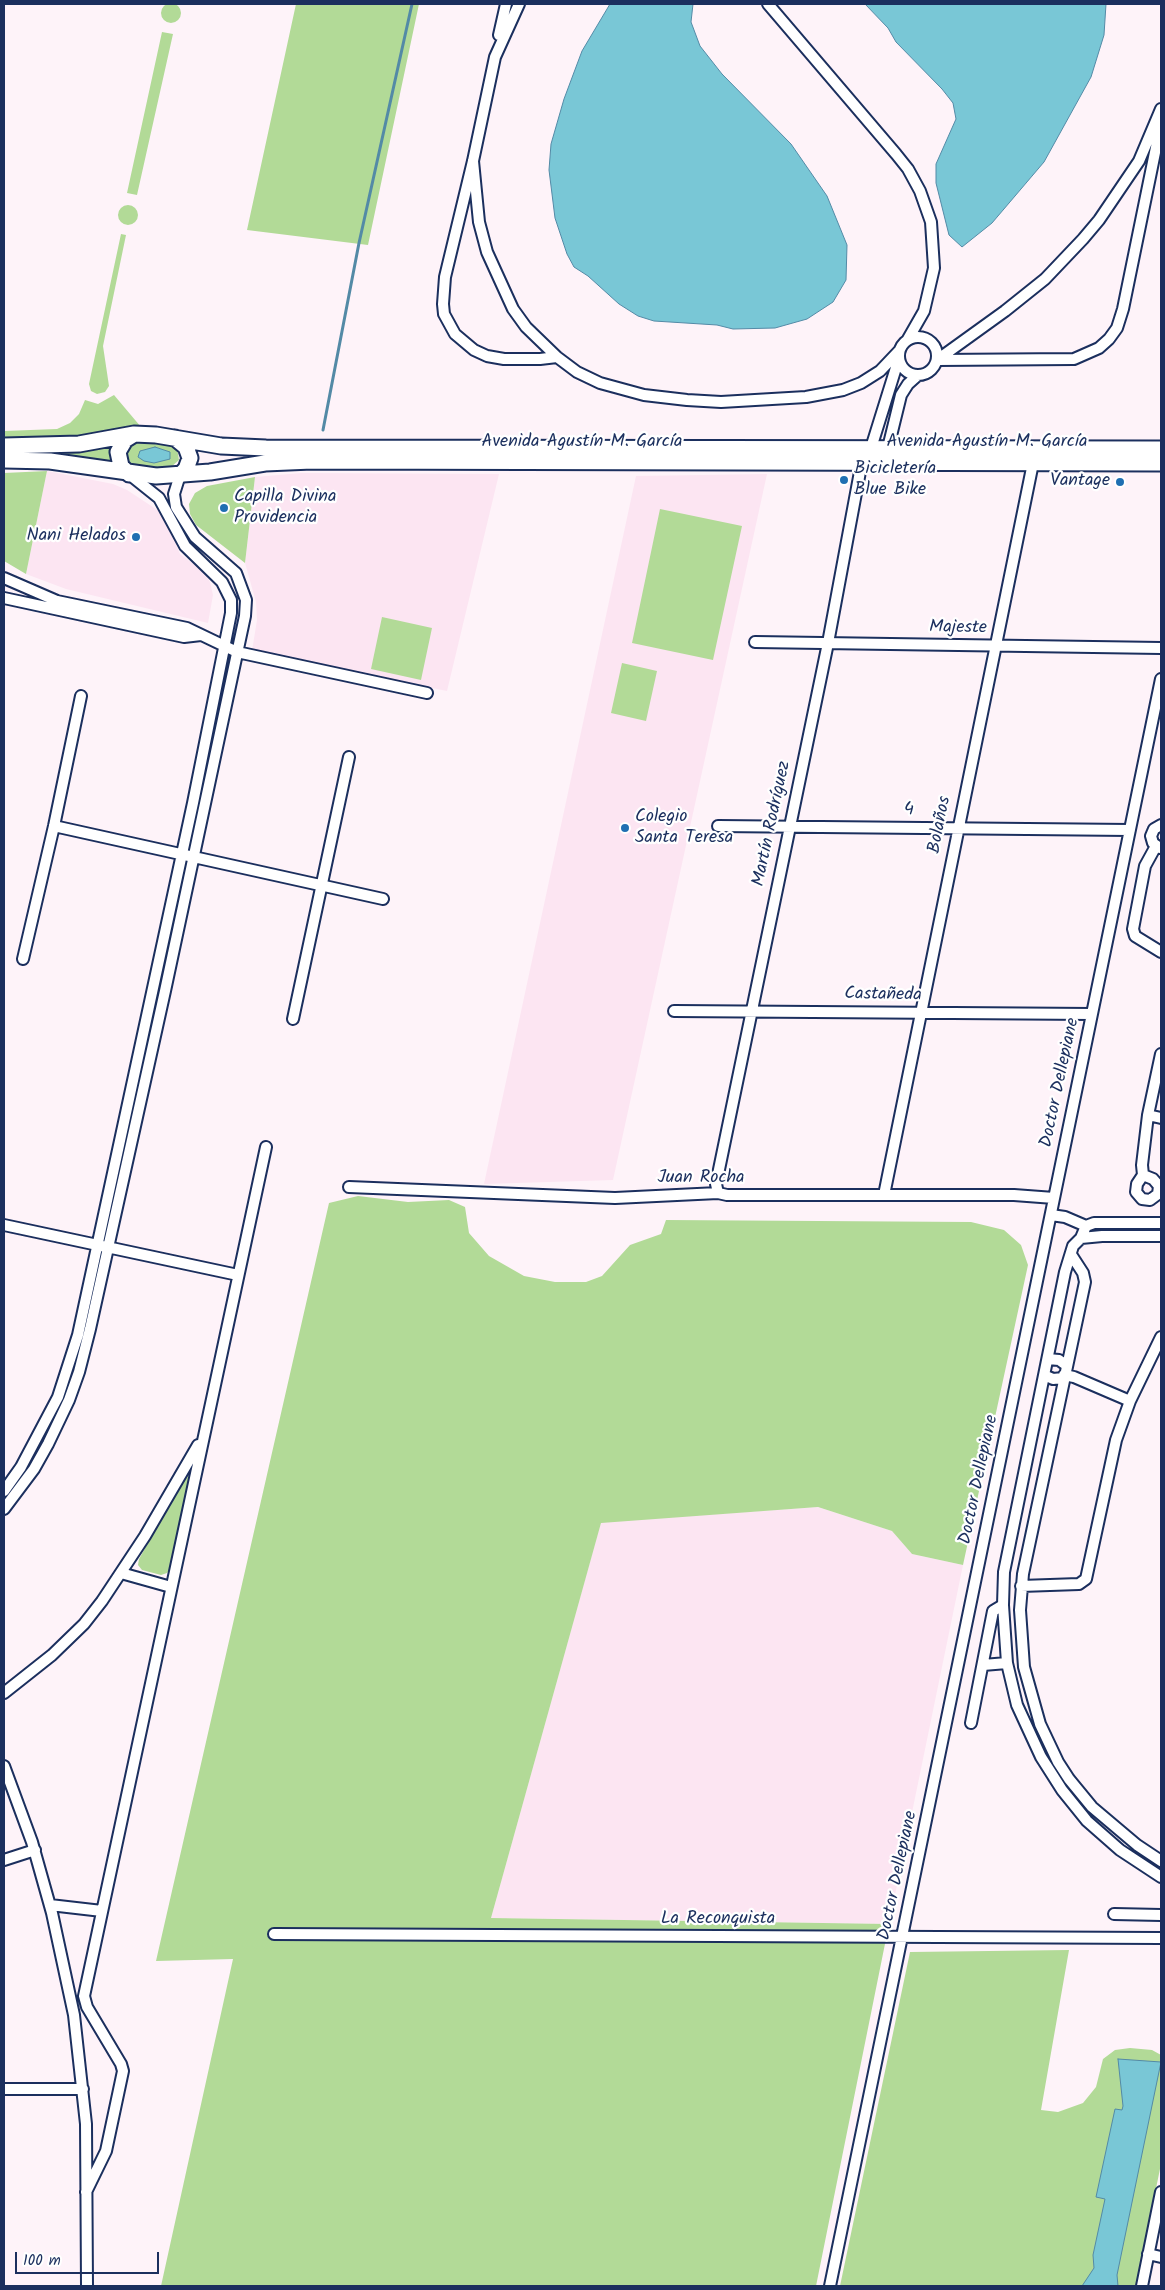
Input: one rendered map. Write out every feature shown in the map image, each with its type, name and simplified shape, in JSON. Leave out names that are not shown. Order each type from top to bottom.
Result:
[{"type":"main road","name":"Avenida Agustín M. García","points":[[4,446],[79,444],[134,434],[175,438],[221,446],[266,448],[859,455],[871,448],[884,454],[1033,462],[1161,463]]},
{"type":"main road","points":[[129,474],[121,466],[118,452],[125,440],[134,434]]},
{"type":"main road","points":[[175,438],[186,447],[190,458],[186,469],[180,475]]},
{"type":"main road","name":"Avenida Agustín M. García","points":[[4,460],[50,461],[129,474],[156,476],[180,475],[266,463],[312,461],[859,455],[1161,449]]},
{"type":"street","points":[[506,4],[473,161],[445,277],[444,314],[455,334],[474,350],[487,356],[531,359],[557,357]]},
{"type":"street","points":[[495,57],[520,4]]},
{"type":"street","points":[[768,4],[908,169],[920,191],[931,222],[934,268],[924,311],[899,355],[871,448]]},
{"type":"street","points":[[884,454],[901,395],[908,384],[918,375],[930,371],[938,360],[1005,312],[1065,258],[1098,220],[1131,174],[1149,140],[1161,109]]},
{"type":"street","points":[[938,360],[1074,359],[1099,348],[1109,339],[1117,328],[1123,309],[1161,123]]},
{"type":"street","points":[[473,161],[479,222],[494,272],[513,310],[526,327],[557,357],[577,372],[621,391],[644,396],[721,402],[798,398],[843,390],[861,383],[880,371],[899,355]]},
{"type":"street","points":[[1131,174],[1144,176],[1149,184]]},
{"type":"street","points":[[458,223],[468,218],[479,222]]},
{"type":"street","points":[[908,339],[914,336],[927,338],[936,348],[938,360]]},
{"type":"street","points":[[966,340],[962,351],[970,360]]},
{"type":"street","points":[[899,355],[907,372],[918,375]]},
{"type":"street","points":[[880,420],[894,422]]},
{"type":"street","name":"Martín Rodríguez","points":[[718,1193],[716,1184],[788,826],[828,643],[859,455]]},
{"type":"street","name":"Bolaños","points":[[884,1195],[957,827],[1033,462]]},
{"type":"street","points":[[4,1509],[34,1469],[60,1422],[69,1400],[90,1330],[238,652],[246,600],[232,568],[194,537],[177,521],[159,498],[129,474]]},
{"type":"street","points":[[4,1491],[46,1423],[62,1389],[78,1335],[226,646],[231,606],[228,593],[219,578],[185,546],[177,521],[174,494],[180,475]]},
{"type":"street","points":[[219,578],[218,565],[232,568]]},
{"type":"street","points":[[219,578],[231,582],[232,568]]},
{"type":"street","points":[[4,578],[57,601],[187,628],[238,652],[426,693]]},
{"type":"street","points":[[26,603],[28,588]]},
{"type":"street","points":[[4,598],[184,637],[201,635]]},
{"type":"street","name":"Majeste","points":[[755,642],[1161,648]]},
{"type":"street","name":"Doctor Dellepiane","points":[[830,2286],[1161,679]]},
{"type":"street","points":[[23,959],[54,826],[81,696]]},
{"type":"street","points":[[293,1019],[349,757]]},
{"type":"street","points":[[1161,825],[1152,832],[1152,840],[1159,847],[1145,866],[1133,929],[1135,936],[1161,952]]},
{"type":"street","points":[[54,826],[193,855],[383,899]]},
{"type":"street","name":"4","points":[[718,826],[1130,830]]},
{"type":"street","name":"Castañeda","points":[[674,1011],[1092,1014]]},
{"type":"street","points":[[139,1051],[151,1053]]},
{"type":"street","points":[[1143,1175],[1142,1165],[1148,1115],[1161,1054]]},
{"type":"street","points":[[1148,1115],[1161,1118]]},
{"type":"street","points":[[86,2192],[106,2150],[122,2071],[121,2064],[85,2002],[87,1981],[202,1438],[266,1147]]},
{"type":"street","name":"Juan Rocha","points":[[349,1187],[606,1198],[718,1193],[727,1195],[1014,1195],[1054,1198]]},
{"type":"street","points":[[1051,1215],[1065,1217],[1086,1226],[1099,1223],[1161,1223]]},
{"type":"street","points":[[4,1226],[98,1244],[238,1275]]},
{"type":"street","points":[[1086,1226],[1081,1238],[1073,1246],[1072,1256],[1065,1272],[1004,1578],[1003,1600],[1007,1662],[1024,1723],[1041,1757],[1062,1790],[1087,1821],[1113,1844],[1161,1877]]},
{"type":"street","points":[[1081,1238],[1161,1236]]},
{"type":"street","points":[[1072,1256],[1083,1273],[1085,1282],[1022,1586],[1021,1638],[1028,1686],[1040,1724],[1058,1762],[1092,1807],[1137,1845],[1161,1861]]},
{"type":"street","points":[[1004,1578],[1022,1586],[1079,1584],[1086,1580],[1111,1458],[1130,1401],[1161,1337]]},
{"type":"street","points":[[1048,1359],[1059,1360],[1065,1373],[1130,1401]]},
{"type":"street","points":[[1044,1375],[1053,1379],[1065,1373]]},
{"type":"street","points":[[4,1693],[70,1638],[102,1601],[145,1536],[202,1438]]},
{"type":"street","points":[[121,1573],[171,1587]]},
{"type":"street","points":[[971,1723],[993,1611],[1003,1600],[1014,1596],[1022,1586]]},
{"type":"street","points":[[983,1664],[1007,1662]]},
{"type":"street","points":[[4,1766],[35,1850],[68,1981],[76,2029],[83,2090],[87,2286]]},
{"type":"street","points":[[4,1860],[35,1850]]},
{"type":"street","points":[[50,1905],[102,1912]]},
{"type":"street","points":[[1114,1914],[1161,1915]]},
{"type":"street","name":"La Reconquista","points":[[274,1934],[1161,1938]]},
{"type":"street","points":[[68,1981],[77,1985],[87,1981]]},
{"type":"street","points":[[76,2029],[85,2021],[97,2024]]},
{"type":"street","points":[[4,2089],[83,2090]]},
{"type":"street","points":[[1142,2286],[1161,2192]]},
{"type":"street","points":[[1148,2254],[1161,2257]]},
{"type":"shaded area","points":[[47,471],[113,484],[127,490],[162,513],[180,554],[204,572],[210,582],[213,595],[208,623],[66,589],[26,574]]},
{"type":"shaded area","points":[[301,473],[499,474],[447,691],[252,651],[257,620],[256,602],[245,563],[255,477]]},
{"type":"shaded area","name":"Colegio Santa Teresa","points":[[767,474],[613,1180],[484,1184],[636,476]]},
{"type":"shaded area","points":[[818,1507],[892,1531],[912,1554],[963,1565],[889,1924],[491,1918],[601,1522]]},
{"type":"green space","points":[[171,3],[178,6],[181,13],[178,20],[171,23],[164,20],[161,13],[164,6]]},
{"type":"green space","points":[[296,4],[419,4],[368,245],[247,230]]},
{"type":"green space","points":[[162,32],[173,34],[137,195],[127,193]]},
{"type":"green space","points":[[128,205],[135,208],[138,215],[135,222],[128,225],[121,222],[118,215],[121,208]]},
{"type":"green space","points":[[121,234],[126,235],[103,346],[109,386],[105,392],[97,394],[91,391],[89,384]]},
{"type":"green space","points":[[114,395],[141,427],[60,441],[4,437],[4,431],[57,429],[70,423],[79,414],[85,400],[98,404]]},
{"type":"green space","points":[[133,443],[170,444],[177,448],[179,460],[170,468],[133,466],[126,456],[126,452]]},
{"type":"green space","points":[[112,445],[110,453],[112,465],[70,456],[4,453]]},
{"type":"green space","points":[[47,471],[26,574],[4,561],[4,473]]},
{"type":"green space","points":[[255,477],[245,563],[196,525],[190,514],[189,504],[195,493],[207,486]]},
{"type":"green space","points":[[660,509],[742,526],[713,660],[632,643]]},
{"type":"green space","points":[[382,617],[432,628],[421,680],[371,669]]},
{"type":"green space","points":[[622,663],[657,671],[646,721],[611,713]]},
{"type":"green space","points":[[358,1196],[408,1202],[449,1200],[465,1207],[469,1233],[489,1256],[524,1276],[555,1282],[586,1282],[602,1276],[630,1245],[661,1234],[666,1220],[971,1222],[1004,1230],[1021,1245],[1028,1265],[963,1565],[912,1554],[892,1531],[818,1507],[601,1523],[491,1918],[889,1924],[816,2286],[161,2286],[233,1959],[156,1961],[329,1203]]},
{"type":"green space","points":[[1161,1227],[1161,1232],[1090,1231],[1100,1228]]},
{"type":"green space","points":[[187,1474],[189,1477],[170,1569],[167,1573],[161,1575],[142,1570],[138,1565],[139,1559]]},
{"type":"green space","points":[[1069,1950],[1041,2110],[1058,2112],[1083,2103],[1096,2087],[1103,2059],[1115,2050],[1130,2048],[1152,2050],[1161,2055],[1161,2164],[1136,2286],[840,2286],[910,1952]]},
{"type":"water","points":[[610,4],[693,4],[691,22],[700,46],[722,74],[791,144],[827,196],[847,245],[846,280],[833,302],[807,319],[775,328],[733,329],[717,325],[654,321],[638,316],[619,304],[588,276],[574,267],[567,254],[555,218],[549,170],[551,144],[564,99],[582,51]]},
{"type":"water","points":[[865,4],[1106,4],[1104,35],[1091,77],[1044,162],[992,223],[962,247],[949,235],[936,183],[936,164],[956,119],[953,103],[942,89],[896,42],[888,28]]},
{"type":"water","points":[[155,447],[170,452],[170,459],[154,463],[144,461],[138,457],[140,451]]},
{"type":"water","points":[[1118,2059],[1161,2062],[1117,2275],[1118,2286],[1082,2286],[1094,2268],[1093,2255],[1105,2199],[1096,2197],[1115,2109],[1122,2110],[1123,2106]]},
{"type":"waterway","points":[[323,430],[359,243],[412,4]]},
{"type":"place","name":"Bicicletería Blue Bike","points":[[844,480]]},
{"type":"place","name":"Vantage","points":[[1120,482]]},
{"type":"place","name":"Capilla Divina Providencia","points":[[224,508]]},
{"type":"place","name":"Nani Helados","points":[[136,537]]},
{"type":"place","name":"Colegio Santa Teresa","points":[[625,828]]}]
